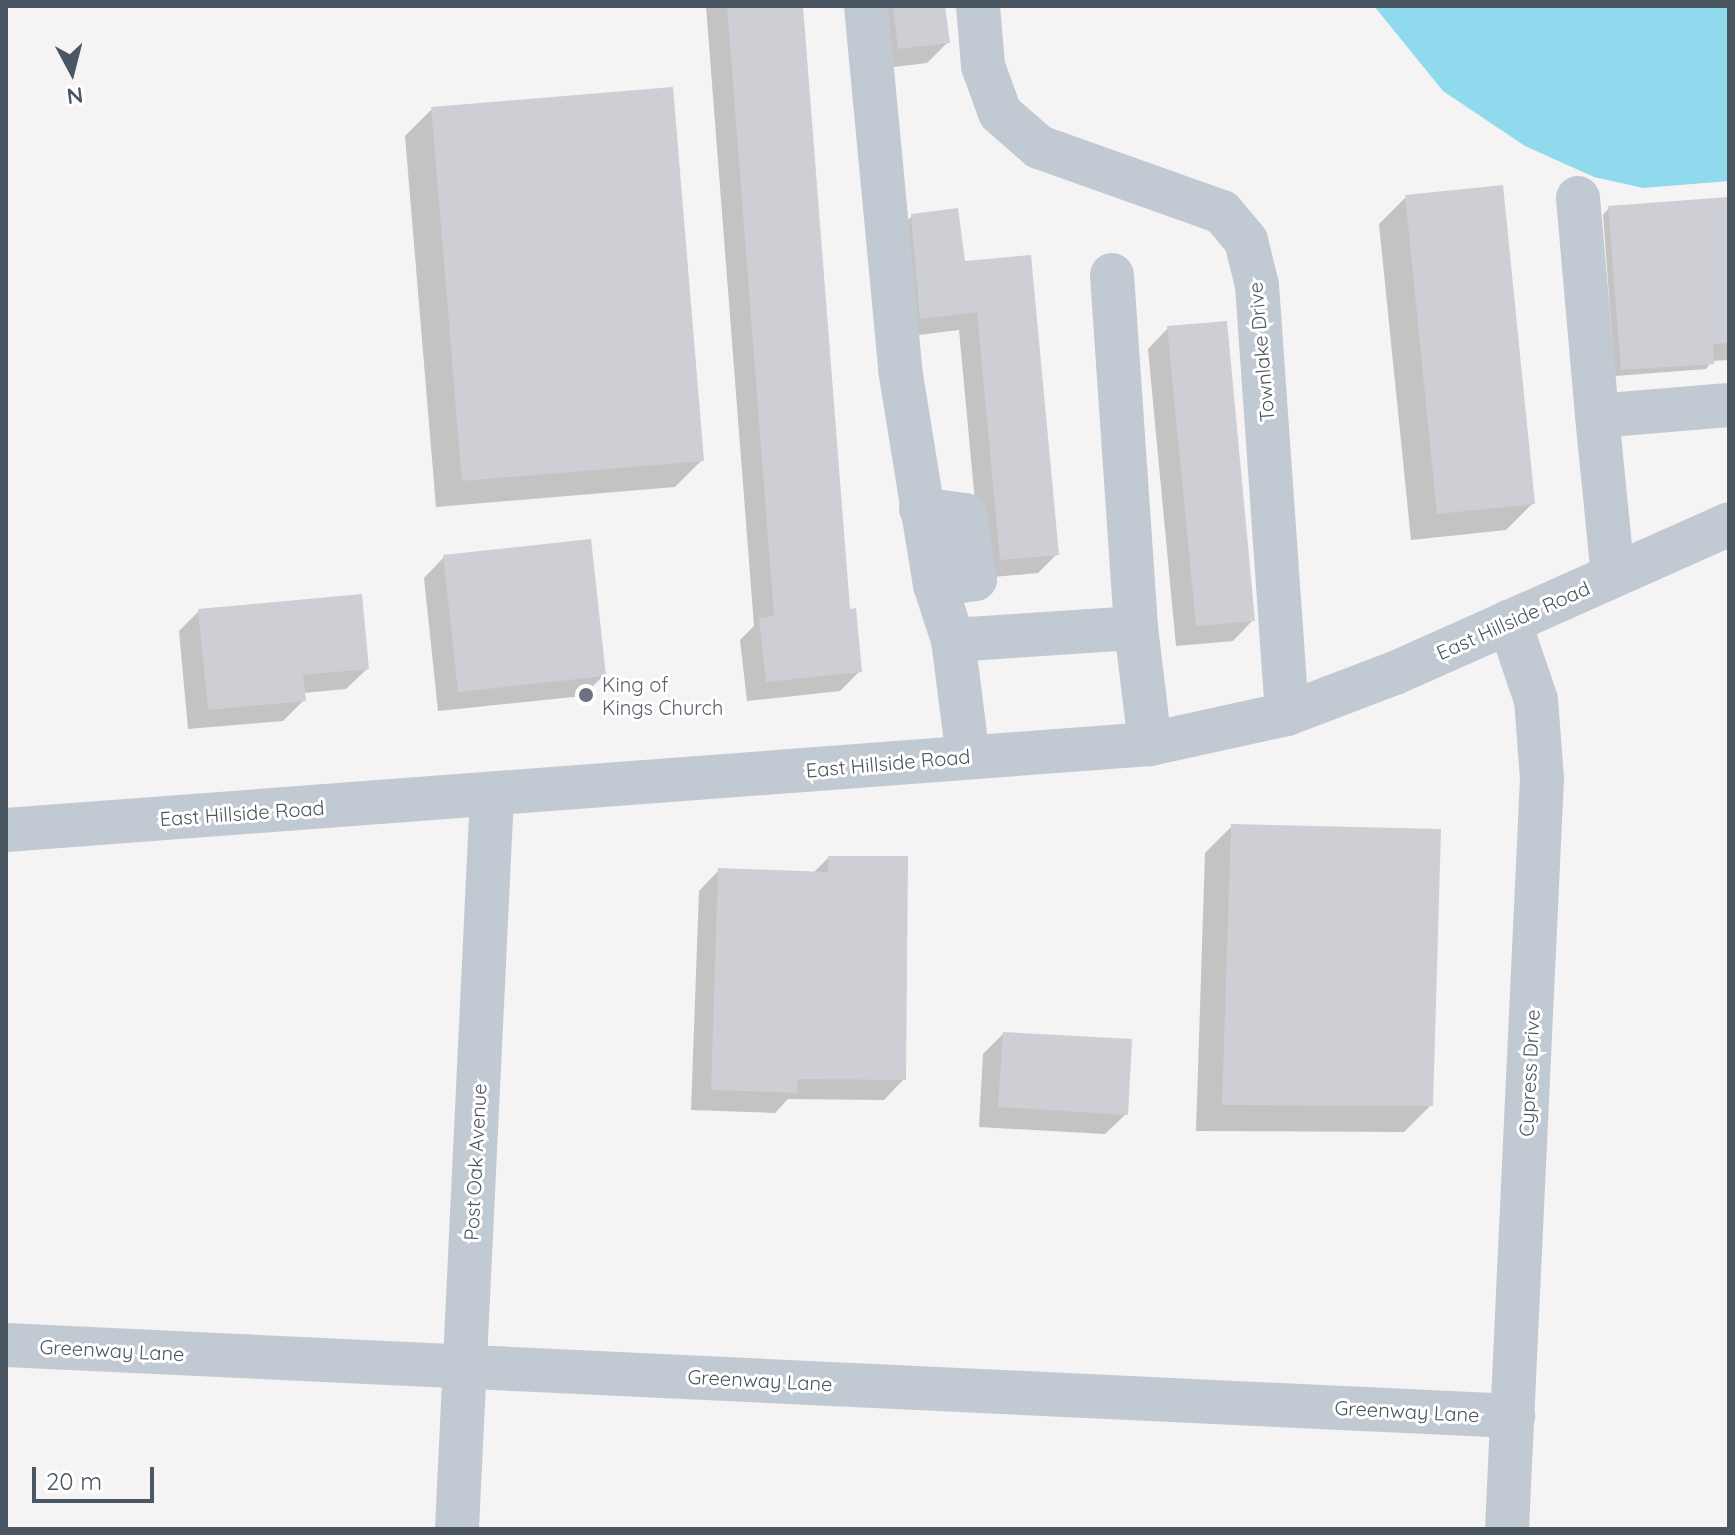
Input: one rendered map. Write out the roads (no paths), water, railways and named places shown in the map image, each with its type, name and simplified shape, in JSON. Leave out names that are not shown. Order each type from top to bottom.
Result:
[{"type":"street","points":[[866,6],[900,369],[935,585],[953,640],[968,757]]},
{"type":"street","name":"Townlake Drive","points":[[978,6],[983,66],[1000,113],[1039,147],[1222,212],[1246,241],[1257,285],[1287,714]]},
{"type":"street","points":[[1578,198],[1613,575]]},
{"type":"street","points":[[1112,275],[1136,628],[1150,744]]},
{"type":"street","points":[[1597,416],[1729,405]]},
{"type":"street","name":"East Hillside Road","points":[[6,830],[1150,744],[1287,714],[1395,673],[1729,524]]},
{"type":"street","name":"Cypress Drive","points":[[1507,1529],[1542,779],[1536,700],[1509,621]]},
{"type":"street","points":[[953,640],[1136,628]]},
{"type":"street","name":"Post Oak Avenue","points":[[457,1529],[492,795]]},
{"type":"street","name":"Greenway Lane","points":[[6,1345],[1513,1416]]},
{"type":"water","points":[[1374,6],[1729,6],[1729,181],[1643,188],[1594,177],[1525,146],[1443,91]]},
{"type":"place","name":"King of Kings Church","points":[[586,695]]}]
